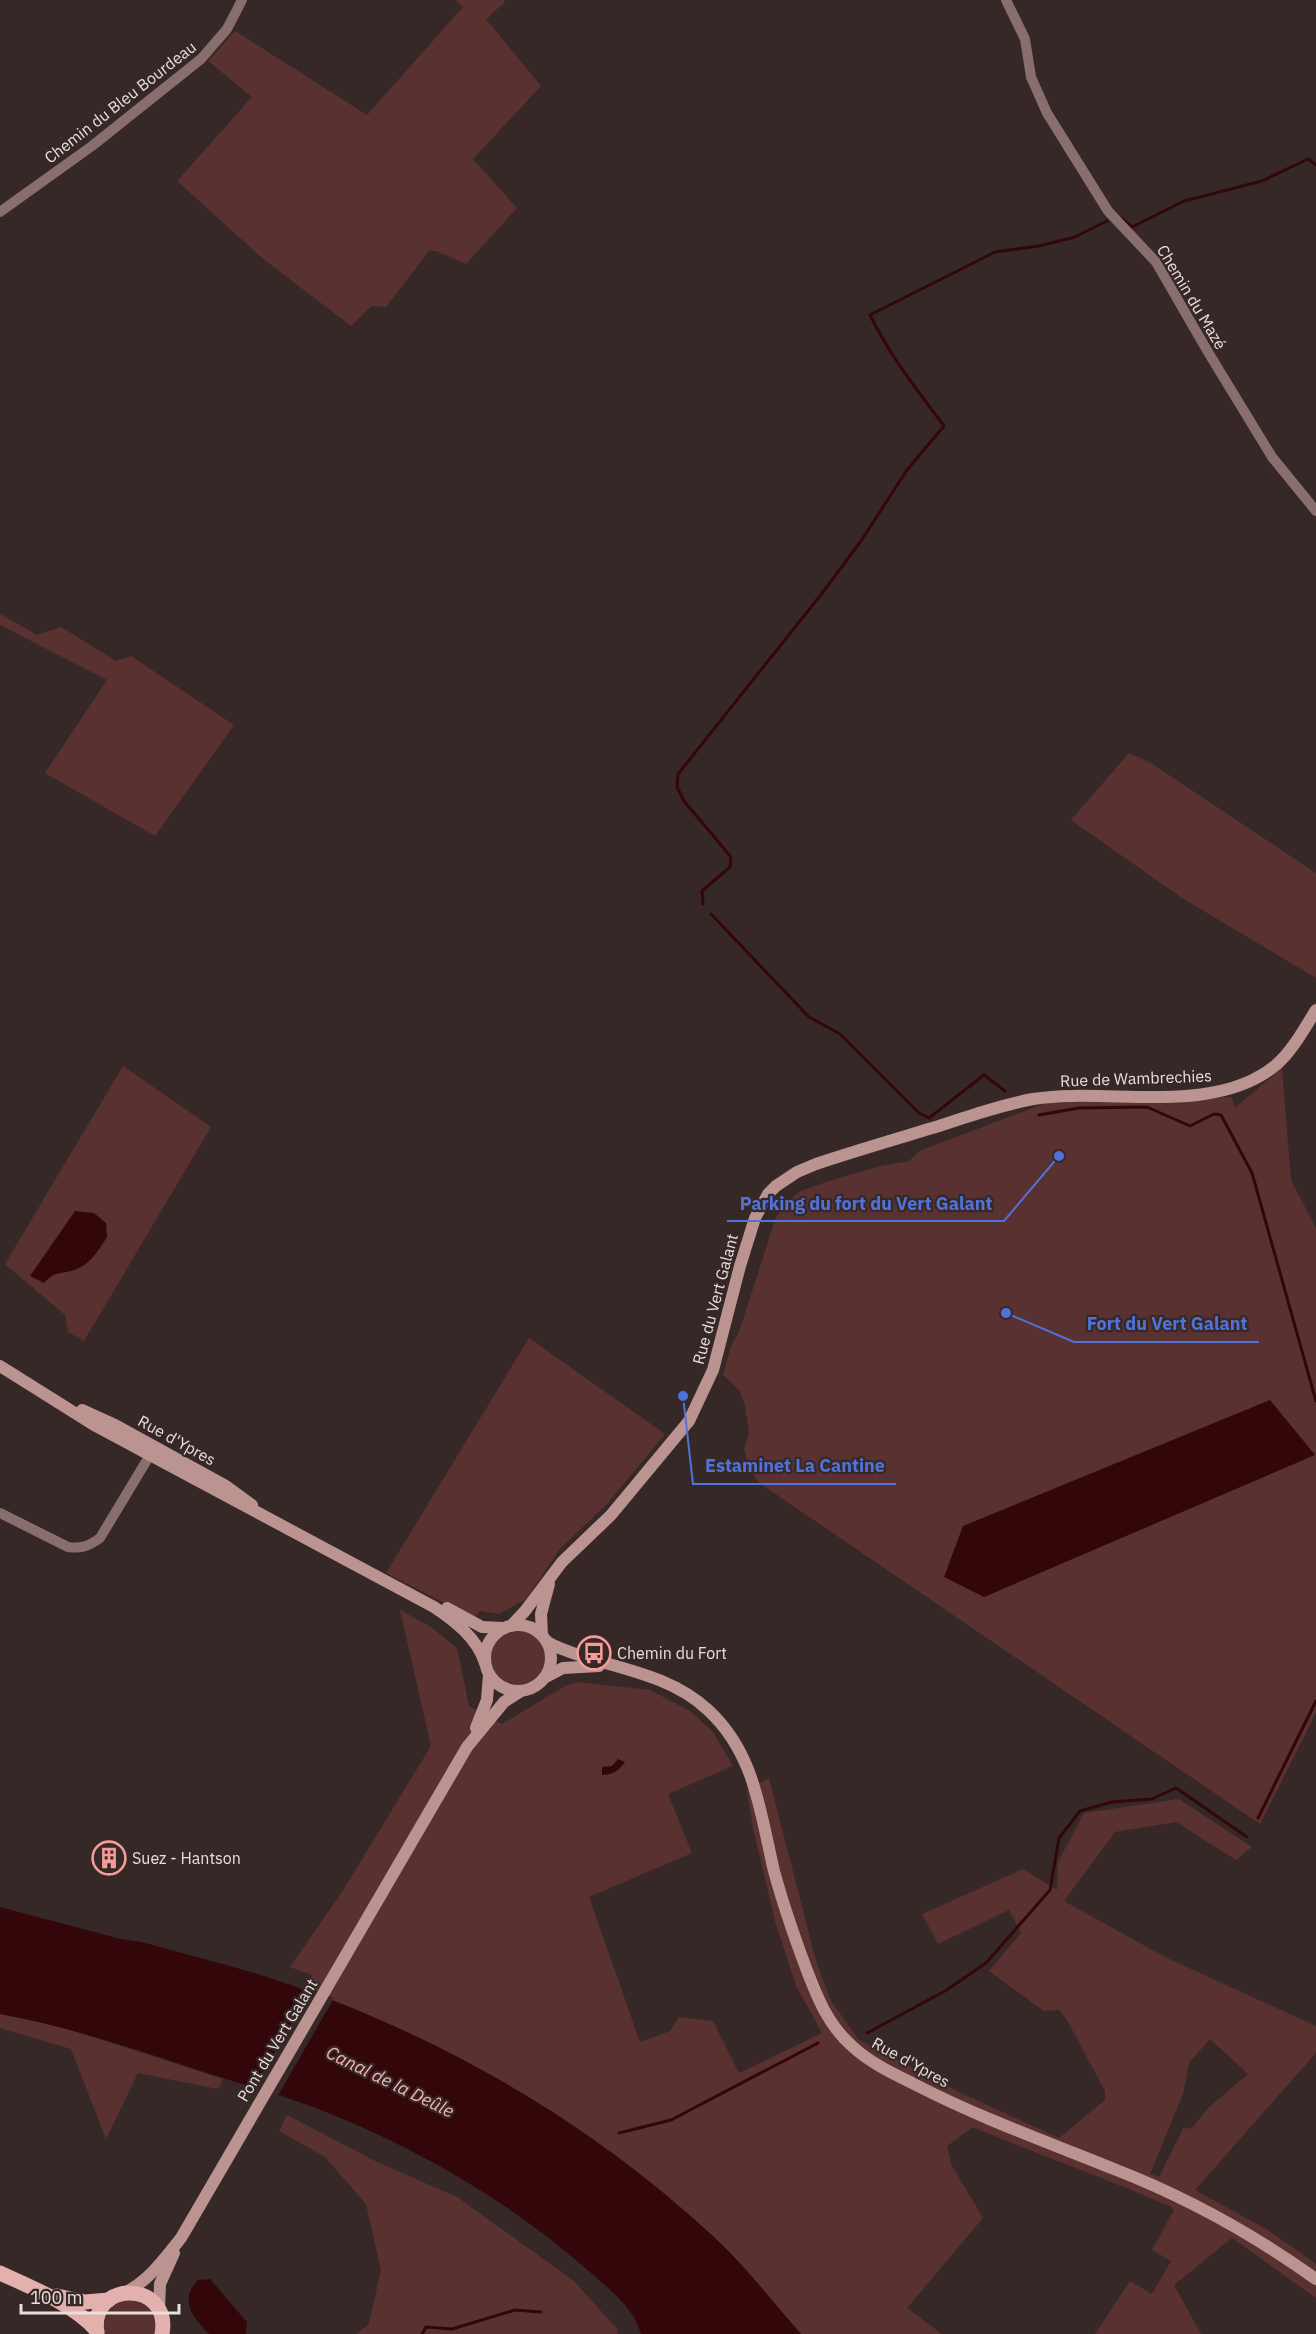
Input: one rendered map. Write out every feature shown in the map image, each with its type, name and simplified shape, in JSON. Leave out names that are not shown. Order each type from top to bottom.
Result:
[{"type":"main road","name":"Rue de Wambrechies","points":[[1031,1100],[1066,1096],[1189,1095],[1225,1091],[1249,1082],[1276,1064],[1293,1046],[1316,1010]]},
{"type":"main road","name":"Rue du Vert Galant","points":[[507,1627],[525,1611],[556,1570],[611,1515],[689,1421],[713,1370],[751,1228],[759,1209],[772,1189],[789,1176],[816,1164],[998,1107],[1031,1100]]},
{"type":"main road","name":"Rue d'Ypres","points":[[0,1366],[94,1425],[434,1607],[475,1642],[487,1669]]},
{"type":"main road","name":"Rue d'Ypres","points":[[53,1398],[115,1425],[226,1486],[277,1523]]},
{"type":"main road","points":[[467,1747],[504,1702],[521,1691],[536,1686],[548,1672],[551,1659],[544,1638],[542,1608],[556,1570]]},
{"type":"main road","name":"Rue d'Ypres","points":[[407,1592],[445,1607],[482,1627],[507,1627]]},
{"type":"main road","points":[[467,1747],[487,1700],[487,1645],[492,1637],[507,1627],[525,1625],[544,1638]]},
{"type":"main road","name":"Rue d'Ypres","points":[[544,1638],[564,1651],[616,1668],[652,1676],[685,1692],[716,1718],[739,1748],[754,1781],[777,1881],[807,1971],[826,2014],[852,2047],[874,2063],[945,2100],[1028,2136],[1138,2179],[1215,2215],[1263,2243],[1316,2279]]},
{"type":"main road","name":"Rue d'Ypres","points":[[543,1679],[569,1667],[616,1668]]},
{"type":"main road","points":[[487,1669],[503,1687],[521,1691]]},
{"type":"main road","name":"Pont du Vert Galant","points":[[124,2293],[137,2287],[148,2277],[181,2238],[467,1747]]},
{"type":"main road","points":[[165,2331],[159,2309],[160,2284],[181,2238]]},
{"type":"main road","points":[[0,2273],[34,2289],[86,2320],[97,2333]]},
{"type":"main road","points":[[34,2289],[74,2300],[93,2302],[109,2300],[124,2293],[142,2295],[159,2309]]},
{"type":"main road","points":[[97,2333],[99,2314],[109,2300]]},
{"type":"street","name":"Chemin du Bleu Bourdeau","points":[[0,212],[100,140],[201,59],[228,29],[242,0]]},
{"type":"street","name":"Chemin du Mazé","points":[[1006,0],[1025,39],[1033,84],[1047,113],[1108,211],[1156,262],[1266,448],[1316,511]]},
{"type":"street","points":[[0,1513],[68,1547],[87,1546],[100,1538],[150,1455]]},
{"type":"shaded area","points":[[456,0],[504,0],[505,2],[486,19],[541,86],[473,159],[517,208],[466,264],[436,251],[429,251],[386,307],[372,306],[351,326],[262,258],[177,181],[252,97],[208,61],[235,31],[367,115],[463,7]]},
{"type":"shaded area","points":[[0,614],[37,635],[61,627],[116,661],[131,656],[234,725],[155,836],[45,773],[107,680],[0,625]]},
{"type":"shaded area","points":[[1129,753],[1151,763],[1316,873],[1316,978],[1182,898],[1071,820]]},
{"type":"shaded area","points":[[123,1066],[211,1127],[84,1341],[68,1332],[65,1315],[5,1264]]},
{"type":"shaded area","points":[[1282,1068],[1291,1180],[1316,1228],[1316,1713],[1260,1824],[758,1482],[749,1468],[744,1449],[749,1433],[745,1406],[740,1391],[723,1375],[776,1217],[801,1191],[881,1166],[909,1161],[919,1151],[1046,1103],[1232,1097],[1235,1108]]},
{"type":"shaded area","points":[[529,1338],[665,1434],[608,1503],[560,1549],[526,1599],[499,1614],[480,1611],[474,1618],[386,1573]]},
{"type":"shaded area","points":[[400,1610],[431,1627],[457,1648],[469,1706],[502,1724],[565,1686],[577,1682],[650,1690],[690,1711],[713,1732],[733,1766],[668,1794],[692,1853],[589,1897],[640,2042],[670,2031],[679,2017],[713,2021],[739,2073],[822,2033],[796,1986],[775,1921],[753,1828],[747,1790],[769,1778],[816,1961],[831,2001],[859,2040],[961,2093],[1059,2138],[1105,2100],[1105,2091],[1067,2020],[1059,2010],[1044,2011],[989,1971],[1021,1933],[1009,1910],[938,1944],[922,1914],[1023,1869],[1057,1890],[1058,1862],[1084,1813],[1179,1799],[1252,1847],[1236,1860],[1176,1822],[1115,1832],[1064,1901],[1165,1957],[1316,2026],[1316,2053],[1195,2190],[1268,2230],[1316,2264],[1316,2298],[1232,2238],[1174,2285],[1201,2334],[1095,2334],[1130,2281],[1152,2294],[1171,2261],[1152,2250],[1174,2210],[1146,2196],[973,2127],[947,2146],[951,2164],[983,2218],[907,2308],[942,2334],[801,2334],[717,2240],[636,2171],[593,2139],[548,2109],[455,2056],[407,2032],[307,1990],[312,1975],[290,1967],[342,1892],[431,1746]],"holes":[[[1210,2039],[1248,2074],[1208,2108],[1191,2129],[1184,2127],[1159,2177],[1150,2174],[1183,2094],[1189,2063]]]},
{"type":"shaded area","points":[[518,1631],[528,1633],[537,1639],[543,1648],[545,1658],[543,1668],[537,1677],[528,1683],[518,1685],[508,1683],[499,1677],[493,1668],[491,1658],[493,1648],[499,1639],[508,1633]]},
{"type":"shaded area","points":[[0,2014],[53,2024],[223,2079],[218,2089],[138,2073],[106,2139],[71,2049],[0,2028]]},
{"type":"shaded area","points":[[287,2115],[377,2162],[457,2197],[574,2281],[618,2330],[617,2334],[356,2334],[369,2324],[381,2270],[366,2204],[325,2157],[279,2131]]},
{"type":"shaded area","points":[[132,2299],[149,2308],[153,2316],[155,2334],[105,2334],[106,2314],[119,2303]]},
{"type":"water","points":[[75,1211],[94,1213],[106,1223],[107,1237],[93,1257],[80,1268],[55,1274],[44,1283],[30,1276]]},
{"type":"water","points":[[1270,1400],[1315,1455],[984,1597],[944,1577],[963,1526]]},
{"type":"water","points":[[618,1759],[625,1762],[620,1768],[615,1772],[602,1775],[602,1767],[612,1766]]},
{"type":"water","name":"Canal de la Deûle","points":[[0,1907],[121,1939],[142,1942],[280,1981],[412,2034],[466,2061],[570,2123],[620,2158],[667,2196],[725,2247],[801,2334],[641,2334],[632,2314],[617,2296],[554,2242],[461,2178],[394,2143],[326,2112],[280,2096],[102,2039],[0,2014]]},
{"type":"water","points":[[210,2279],[247,2322],[246,2334],[209,2334],[193,2315],[188,2302],[192,2287],[198,2280]]},
{"type":"pier","points":[[311,1989],[334,1998],[276,2099],[252,2091]]},
{"type":"waterway","points":[[1121,218],[1132,227],[1184,201],[1262,181],[1308,159],[1316,165]]},
{"type":"waterway","points":[[703,904],[702,891],[730,867],[731,857],[684,801],[677,787],[678,774],[823,592],[861,541],[907,470],[944,426],[895,359],[870,315],[995,252],[1039,246],[1075,237],[1107,221]]},
{"type":"waterway","points":[[711,914],[809,1017],[840,1034],[919,1113],[929,1118],[984,1075],[1005,1091]]},
{"type":"waterway","points":[[1039,1115],[1079,1108],[1147,1107],[1190,1126],[1214,1114],[1221,1115],[1252,1173],[1316,1401]]},
{"type":"waterway","points":[[1258,1818],[1316,1701]]},
{"type":"waterway","points":[[867,2033],[945,1991],[986,1963],[1050,1890],[1059,1838],[1080,1811],[1112,1802],[1152,1799],[1176,1788],[1247,1837]]},
{"type":"waterway","points":[[619,2133],[671,2120],[818,2043]]},
{"type":"waterway","points":[[422,2334],[426,2327],[452,2329],[515,2310],[541,2312]]},
{"type":"place","name":"Parking du fort du Vert Galant","points":[[1059,1156]]},
{"type":"place","name":"Fort du Vert Galant","points":[[1006,1313]]},
{"type":"place","name":"Estaminet La Cantine","points":[[683,1396]]},
{"type":"place","name":"Chemin du Fort","points":[[594,1653]]},
{"type":"place","name":"Suez - Hantson","points":[[109,1858]]}]
